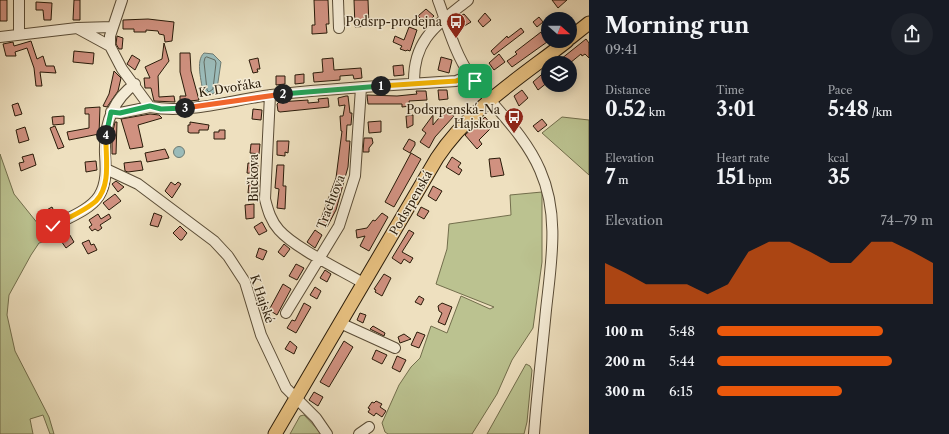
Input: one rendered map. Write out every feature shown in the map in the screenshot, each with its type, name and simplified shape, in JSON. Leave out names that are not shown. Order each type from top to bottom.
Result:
[{"type":"main road","points":[[577,32],[589,23]]},
{"type":"main road","name":"Podsrpenská","points":[[275,434],[443,148],[467,121],[491,100],[558,48]]},
{"type":"street","points":[[19,0],[19,34]]},
{"type":"street","points":[[111,112],[120,113],[150,106],[135,84],[122,69],[110,46],[110,36],[122,0]]},
{"type":"street","points":[[338,0],[339,28]]},
{"type":"street","points":[[438,0],[470,75],[521,137],[536,162],[545,183],[552,209],[552,252],[534,434]]},
{"type":"street","points":[[414,83],[416,59],[426,36],[445,18],[468,0]]},
{"type":"street","points":[[0,37],[77,28],[113,26]]},
{"type":"street","points":[[77,28],[110,46]]},
{"type":"street","name":"K. Dvořáka","points":[[150,106],[161,109],[200,107],[270,95],[456,81],[470,75]]},
{"type":"street","points":[[53,226],[96,200],[102,191],[106,169],[106,129],[111,112],[120,97],[135,84]]},
{"type":"street","name":"Trachtova","points":[[286,313],[339,226],[355,176],[361,88]]},
{"type":"street","name":"Bučkova","points":[[270,95],[265,199],[269,213],[273,221],[285,236],[363,283]]},
{"type":"street","name":"K Hajské","points":[[106,169],[138,184],[214,241],[228,256],[245,282],[261,335],[286,388],[295,399],[316,418],[327,434]]},
{"type":"street","points":[[340,323],[395,348]]},
{"type":"street","points":[[359,434],[369,427]]},
{"type":"green space","points":[[562,117],[589,120],[589,175],[542,133]]},
{"type":"green space","points":[[0,154],[14,194],[51,240],[39,243],[31,255],[9,295],[7,315],[15,351],[49,417],[54,434],[50,434],[43,415],[30,419],[33,434],[0,434]]},
{"type":"green space","points":[[542,192],[542,262],[533,328],[512,360],[497,394],[472,434],[388,434],[385,432],[382,423],[399,385],[411,367],[420,358],[431,326],[447,333],[461,296],[490,309],[494,307],[436,284],[447,249],[449,224],[511,215],[510,195]]},
{"type":"green space","points":[[526,364],[530,366],[532,370],[527,422],[524,434],[487,434]]},
{"type":"green space","points":[[304,415],[322,434],[290,434],[300,416]]},
{"type":"water","points":[[204,53],[213,54],[221,62],[216,92],[208,96],[203,93],[199,66],[201,57]]},
{"type":"water","points":[[177,147],[181,147],[183,148],[183,156],[177,157],[174,154],[174,150]]},
{"type":"building","points":[[0,0],[7,0],[7,21],[0,21]]},
{"type":"building","points":[[74,0],[80,0],[80,20],[73,20]]},
{"type":"building","points":[[314,0],[328,0],[329,24],[326,24],[327,33],[312,34],[312,25],[315,25]]},
{"type":"building","points":[[354,0],[368,0],[369,26],[355,27]]},
{"type":"building","points":[[552,0],[567,0],[558,8]]},
{"type":"building","points":[[36,2],[52,3],[51,20],[44,20],[43,10],[36,10]]},
{"type":"building","points":[[426,9],[434,16],[426,24],[418,16]]},
{"type":"building","points":[[485,13],[491,20],[483,27],[478,21]]},
{"type":"building","points":[[464,14],[471,22],[461,28],[455,19]]},
{"type":"building","points":[[539,17],[541,20],[541,24],[537,27],[533,22]]},
{"type":"building","points":[[148,19],[174,22],[172,41],[165,42],[164,35],[159,34],[158,31],[146,30],[146,32],[134,32],[134,29],[123,29],[123,20]]},
{"type":"building","points":[[409,27],[417,30],[410,51],[406,51],[400,49],[402,46],[393,42],[395,36],[404,40]]},
{"type":"building","points":[[521,28],[524,32],[494,55],[491,51],[507,36],[508,38]]},
{"type":"building","points":[[541,32],[541,46],[512,67],[507,61],[517,54],[515,52]]},
{"type":"building","points":[[117,36],[123,38],[122,49],[119,49],[116,44]]},
{"type":"building","points":[[586,39],[589,43],[589,58],[585,54],[582,56],[581,54],[577,57],[577,56],[565,56],[575,48],[577,48],[577,46]]},
{"type":"building","points":[[31,41],[37,59],[43,56],[46,66],[54,66],[56,73],[40,72],[42,86],[36,86],[34,68],[27,48],[15,52],[16,56],[6,56],[3,44],[13,42],[14,46]]},
{"type":"building","points":[[164,43],[169,61],[158,76],[159,97],[174,96],[175,102],[154,101],[151,88],[145,88],[144,78],[150,78],[145,67],[162,59]]},
{"type":"building","points":[[74,51],[94,53],[93,64],[73,62]]},
{"type":"building","points":[[180,53],[190,53],[191,71],[199,100],[180,102],[180,96],[186,96],[180,72]]},
{"type":"building","points":[[499,54],[505,62],[494,70],[489,63]]},
{"type":"building","points":[[132,55],[140,60],[135,70],[127,64]]},
{"type":"building","points":[[441,57],[452,60],[449,73],[438,70]]},
{"type":"building","points":[[258,58],[260,69],[257,69],[258,72],[253,73],[249,60]]},
{"type":"building","points":[[333,58],[334,70],[361,68],[362,78],[354,79],[353,75],[340,76],[340,80],[314,82],[313,73],[323,72],[322,59]]},
{"type":"building","points":[[403,65],[404,75],[394,76],[393,66]]},
{"type":"building","points":[[114,71],[121,78],[118,91],[107,107],[103,106],[109,94]]},
{"type":"building","points":[[304,74],[304,83],[295,84],[295,75]]},
{"type":"building","points":[[541,75],[541,88],[538,90],[533,82]]},
{"type":"building","points":[[276,76],[285,76],[285,84],[276,85]]},
{"type":"building","points":[[438,90],[447,90],[448,99],[439,100]]},
{"type":"building","points":[[522,90],[528,98],[519,106],[514,96]]},
{"type":"building","points":[[416,91],[426,91],[427,100],[409,101],[410,106],[402,107],[402,104],[368,104],[367,95],[397,96],[417,94]]},
{"type":"building","points":[[348,96],[350,113],[352,113],[351,125],[347,125],[346,141],[350,141],[348,167],[336,210],[327,227],[319,224],[336,178],[342,131],[340,116],[343,116],[345,105],[339,106],[338,98]]},
{"type":"building","points":[[328,98],[329,107],[278,111],[277,104],[279,102],[308,100],[308,103],[319,102],[318,99]]},
{"type":"building","points":[[18,103],[22,114],[15,116],[12,105]]},
{"type":"building","points":[[100,107],[99,134],[69,140],[67,132],[89,128],[89,114],[85,114],[85,108]]},
{"type":"building","points":[[253,109],[262,110],[261,120],[252,119]]},
{"type":"building","points":[[444,112],[447,114],[448,112],[454,116],[435,137],[429,148],[420,142],[426,133],[422,130],[433,115],[433,125]]},
{"type":"building","points":[[150,114],[159,115],[162,118],[138,125],[143,147],[130,149],[121,119]]},
{"type":"building","points":[[413,115],[413,125],[407,128],[406,116]]},
{"type":"building","points":[[64,116],[64,124],[53,125],[52,117]]},
{"type":"building","points":[[485,117],[493,126],[479,140],[482,144],[477,149],[465,135]]},
{"type":"building","points":[[542,119],[547,125],[538,132],[533,126]]},
{"type":"building","points":[[381,121],[381,132],[369,133],[368,122]]},
{"type":"building","points":[[115,122],[117,122],[116,154],[112,154],[112,135]]},
{"type":"building","points":[[190,122],[209,125],[208,130],[199,130],[199,133],[190,133],[188,132],[188,125],[190,125]]},
{"type":"building","points":[[55,126],[64,147],[58,149],[50,128]]},
{"type":"building","points":[[25,127],[29,140],[19,143],[16,130]]},
{"type":"building","points":[[219,130],[225,130],[225,139],[214,139],[214,132],[219,132]]},
{"type":"building","points":[[364,138],[372,138],[373,143],[369,148],[369,152],[363,152]]},
{"type":"building","points":[[409,139],[415,142],[415,145],[410,153],[403,149]]},
{"type":"building","points":[[277,141],[289,141],[288,153],[285,152],[285,156],[277,155]]},
{"type":"building","points":[[251,144],[260,144],[259,154],[250,153]]},
{"type":"building","points":[[165,149],[169,158],[147,162],[145,153]]},
{"type":"building","points":[[411,153],[421,159],[394,207],[385,202]]},
{"type":"building","points":[[33,154],[36,165],[21,171],[19,163],[24,162],[22,157]]},
{"type":"building","points":[[452,157],[461,163],[458,167],[462,170],[459,175],[446,167]]},
{"type":"building","points":[[500,158],[504,175],[491,177],[489,159]]},
{"type":"building","points":[[96,161],[97,170],[86,172],[85,162]]},
{"type":"building","points":[[141,161],[143,170],[125,171],[124,163]]},
{"type":"building","points":[[248,163],[258,164],[257,174],[247,173]]},
{"type":"building","points":[[277,165],[284,165],[283,186],[286,186],[285,209],[277,208],[279,189],[275,188]]},
{"type":"building","points":[[116,181],[124,187],[118,192],[112,184]]},
{"type":"building","points":[[171,182],[175,185],[178,182],[181,184],[172,198],[165,191]]},
{"type":"building","points":[[249,183],[258,184],[258,193],[248,193]]},
{"type":"building","points":[[433,186],[442,191],[436,201],[428,196]]},
{"type":"building","points":[[115,194],[121,201],[109,210],[103,203]]},
{"type":"building","points":[[254,204],[254,218],[246,219],[245,205]]},
{"type":"building","points":[[52,207],[57,217],[48,222],[43,212]]},
{"type":"building","points":[[421,207],[429,211],[424,219],[417,215]]},
{"type":"building","points":[[154,213],[162,216],[158,227],[150,225]]},
{"type":"building","points":[[382,213],[388,217],[369,251],[360,246],[365,236],[357,238],[356,230],[367,228],[373,220],[375,221]]},
{"type":"building","points":[[98,214],[101,219],[109,214],[111,218],[100,225],[102,228],[98,231],[95,229],[92,231],[89,227],[92,225],[89,220]]},
{"type":"building","points":[[262,222],[267,231],[259,235],[254,227]]},
{"type":"building","points":[[180,226],[187,233],[182,240],[180,240],[173,233]]},
{"type":"building","points":[[315,230],[322,235],[315,248],[307,242]]},
{"type":"building","points":[[409,230],[414,233],[402,252],[413,258],[410,263],[404,259],[401,264],[392,258]]},
{"type":"building","points":[[68,232],[74,242],[66,248],[59,238]]},
{"type":"building","points":[[89,240],[91,245],[94,244],[97,250],[88,254],[82,243]]},
{"type":"building","points":[[284,244],[290,249],[284,257],[278,252]]},
{"type":"building","points":[[259,248],[267,251],[263,260],[256,257]]},
{"type":"building","points":[[296,264],[304,268],[297,280],[289,276]]},
{"type":"building","points":[[325,270],[331,274],[327,282],[320,278]]},
{"type":"building","points":[[384,274],[391,278],[382,296],[375,292],[376,290],[374,289]]},
{"type":"building","points":[[283,284],[291,289],[277,315],[269,310]]},
{"type":"building","points":[[315,287],[321,291],[317,299],[310,295]]},
{"type":"building","points":[[419,296],[424,299],[421,305],[415,302]]},
{"type":"building","points":[[304,303],[311,307],[296,333],[287,328],[292,320],[295,321]]},
{"type":"building","points":[[442,303],[452,307],[445,325],[438,322],[442,313],[439,311],[438,306]]},
{"type":"building","points":[[360,313],[366,315],[363,323],[357,320]]},
{"type":"building","points":[[373,326],[385,333],[384,336],[370,329]]},
{"type":"building","points":[[417,332],[425,335],[419,348],[411,345]]},
{"type":"building","points":[[404,334],[411,339],[400,343],[398,337]]},
{"type":"building","points":[[290,341],[297,347],[294,354],[285,349]]},
{"type":"building","points":[[344,341],[353,347],[329,387],[320,382]]},
{"type":"building","points":[[376,350],[387,355],[382,364],[372,359]]},
{"type":"building","points":[[397,356],[406,360],[400,372],[392,368]]},
{"type":"building","points":[[314,392],[323,397],[318,406],[309,400]]},
{"type":"building","points":[[376,401],[382,404],[380,407],[386,411],[382,417],[376,413],[374,416],[368,412],[370,409],[368,408],[372,402],[374,403]]},
{"type":"place","name":"Podsrp-prodejna","points":[[456,39]]},
{"type":"place","name":"Podsrpenská-Na Hajskou","points":[[514,134]]},
{"type":"route","points":[[53,226],[91,204],[96,200],[102,191],[106,175],[106,129],[111,112],[120,113],[150,106],[161,109],[200,107],[270,95],[456,81],[470,75],[475,81]]}]
